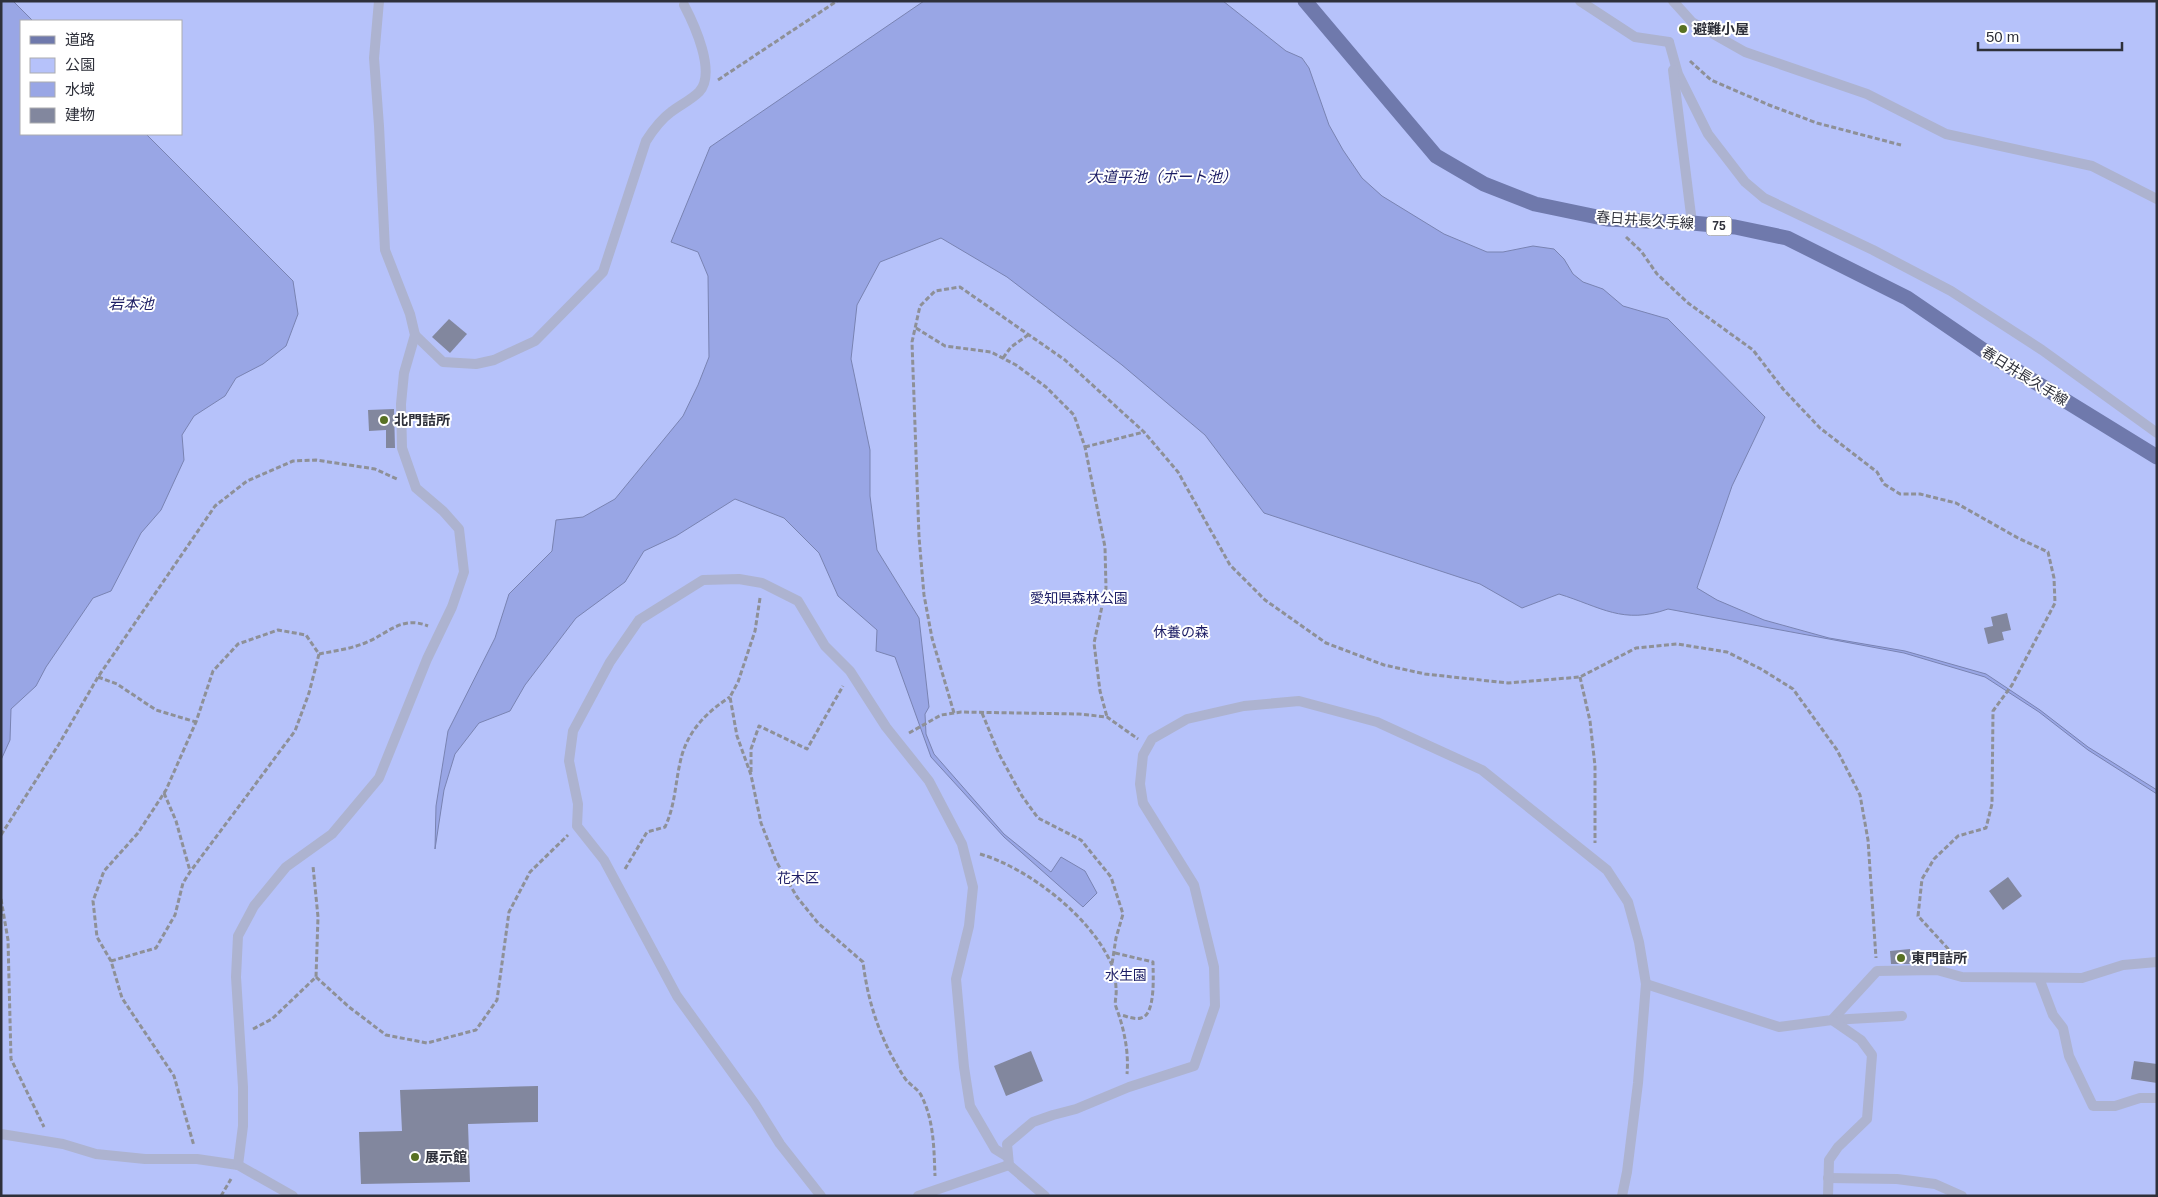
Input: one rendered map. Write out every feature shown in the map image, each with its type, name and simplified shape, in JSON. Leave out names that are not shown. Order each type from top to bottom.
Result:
[{"type":"main road","name":"春日井長久手線","points":[[1305,1],[1436,156],[1484,184],[1535,204],[1607,219],[1735,227],[1787,238],[1907,298],[1982,350],[2157,457]]},
{"type":"lane","points":[[238,1165],[243,1126],[236,977],[238,936],[254,906],[286,867],[332,834],[379,778],[452,607],[464,572],[459,529],[443,511],[416,488],[402,448],[401,404],[404,373],[415,334],[410,314],[385,250],[374,58],[379,1]]},
{"type":"lane","points":[[1580,1],[1635,37],[1669,42]]},
{"type":"lane","points":[[1672,1],[1692,22],[1745,52],[1867,94],[1946,134],[2092,166],[2157,199]]},
{"type":"lane","points":[[415,334],[443,362],[476,364],[494,360],[535,341],[603,272],[646,141],[656,126],[670,113],[699,92],[705,84],[704,57],[695,27],[684,5]]},
{"type":"lane","points":[[1669,42],[1692,223]]},
{"type":"lane","points":[[1669,42],[1678,74],[1708,134],[1745,182],[1764,198],[1873,250],[1951,292],[2042,350],[2157,433]]},
{"type":"lane","points":[[821,1196],[780,1144],[755,1104],[677,996],[604,860],[577,826],[578,804],[569,761],[573,731],[610,662],[639,620],[703,580],[739,579],[762,583],[798,601],[825,646],[850,671],[896,740],[929,782],[962,844],[973,887],[969,926],[956,979],[964,1067],[970,1106],[996,1149],[1045,1196]]},
{"type":"lane","points":[[1008,1161],[1007,1144],[1033,1122],[1076,1110],[1121,1091],[1194,1066],[1215,1006],[1214,966],[1194,886],[1143,803],[1140,784],[1143,755],[1152,739],[1186,719],[1244,706],[1299,701],[1377,722],[1482,770],[1607,870],[1628,902],[1639,942],[1646,984],[1638,1083],[1627,1172],[1622,1196]]},
{"type":"lane","points":[[1832,1020],[1877,971],[1937,970],[1962,977],[2082,978],[2123,965],[2157,962]]},
{"type":"lane","points":[[2039,978],[2054,1015],[2063,1028],[2069,1056],[2093,1106],[2116,1106],[2140,1098],[2157,1098]]},
{"type":"lane","points":[[1646,984],[1779,1026],[1832,1020],[1902,1016]]},
{"type":"lane","points":[[1828,1196],[1829,1160],[1838,1147],[1867,1119],[1872,1055],[1860,1040],[1832,1020]]},
{"type":"lane","points":[[1,1134],[62,1144],[96,1154],[145,1159],[197,1159],[238,1165],[293,1196]]},
{"type":"lane","points":[[918,1196],[1008,1161]]},
{"type":"lane","points":[[1828,1178],[1897,1179],[1935,1184],[1962,1196]]},
{"type":"path","points":[[699,92],[837,1]]},
{"type":"path","points":[[1669,42],[1711,80],[1817,123],[1901,145]]},
{"type":"path","points":[[1641,251],[1657,274],[1688,303],[1753,350],[1782,389],[1820,428],[1877,472],[1884,484],[1900,494],[1920,494],[1956,503],[2018,538],[2048,552],[2054,578],[2054,604],[2012,684],[1993,711],[1992,804],[1986,828],[1958,836],[1934,859],[1922,879],[1918,916],[1952,953]]},
{"type":"path","points":[[954,713],[932,638],[924,595],[919,537],[912,342],[920,306],[935,291],[960,287],[1065,360],[1144,432],[1178,472],[1230,564],[1265,600],[1326,643],[1384,665],[1425,674],[1508,683],[1580,677],[1636,648],[1677,644],[1727,652],[1761,668],[1793,689],[1837,750],[1860,795],[1868,840],[1877,971]]},
{"type":"path","points":[[915,328],[945,346],[991,352],[1016,365],[1046,387],[1074,415],[1085,448],[1105,547],[1106,588],[1094,643],[1100,691],[1107,717]]},
{"type":"path","points":[[1003,358],[1011,347],[1028,335]]},
{"type":"path","points":[[1085,448],[1144,432]]},
{"type":"path","points":[[1,835],[59,744],[98,678],[215,506],[247,481],[293,462],[316,460],[375,469],[416,488]]},
{"type":"path","points":[[617,883],[647,832],[665,827],[672,812],[680,762],[686,742],[699,722],[730,697],[738,682],[755,631],[762,583]]},
{"type":"path","points":[[319,654],[365,643],[398,626],[415,620],[441,631]]},
{"type":"path","points":[[112,961],[156,948],[175,915],[183,883],[190,872],[295,731],[309,693],[319,654],[306,635],[278,630],[238,644],[213,671],[196,722],[164,793],[138,834],[104,871],[93,901],[97,937],[112,961],[122,998],[174,1076],[197,1159]]},
{"type":"path","points":[[751,775],[751,749],[759,726],[807,749],[838,699],[850,671]]},
{"type":"path","points":[[1580,677],[1590,721],[1595,766],[1594,808],[1599,864]]},
{"type":"path","points":[[98,678],[117,684],[156,710],[196,722]]},
{"type":"path","points":[[730,697],[737,736],[751,775],[761,823],[776,861],[797,897],[818,923],[863,962],[867,994],[880,1031],[905,1080],[922,1095],[934,1152],[936,1189]]},
{"type":"path","points":[[896,740],[941,715],[954,713],[1080,714],[1107,717],[1133,734],[1147,748]]},
{"type":"path","points":[[982,713],[999,754],[1022,796],[1038,818],[1081,840],[1111,877],[1124,914],[1116,938],[1112,964]]},
{"type":"path","points":[[164,793],[176,821],[190,872]]},
{"type":"path","points":[[316,977],[349,1007],[386,1035],[427,1043],[476,1030],[497,1000],[509,912],[530,872],[577,826]]},
{"type":"path","points":[[240,1036],[272,1019],[316,977],[318,917],[312,848]]},
{"type":"path","points":[[976,853],[1016,868],[1058,897],[1093,935],[1112,964],[1116,988],[1115,1006],[1120,1015],[1128,1073],[1121,1091]]},
{"type":"path","points":[[1,898],[8,940],[11,1059],[44,1127],[62,1144]]},
{"type":"path","points":[[1115,953],[1153,962],[1152,1004],[1144,1017],[1139,1019],[1120,1015]]},
{"type":"path","points":[[222,1196],[238,1165]]},
{"type":"green space","name":"愛知県森林公園","points":[[1,1],[2157,1],[2157,1196],[1,1196]]},
{"type":"water","name":"岩本池","points":[[1,1],[13,1],[32,20],[20,20],[20,135],[147,135],[293,281],[298,314],[286,346],[263,364],[236,378],[225,396],[194,416],[182,435],[184,460],[161,510],[141,533],[111,591],[93,598],[46,667],[36,686],[11,709],[10,740],[1,760]]},
{"type":"water","name":"大道平池（ボート池）","points":[[924,1],[1223,1],[1286,51],[1302,58],[1309,68],[1329,125],[1343,150],[1362,178],[1382,196],[1444,234],[1487,252],[1503,252],[1533,246],[1554,249],[1564,259],[1573,274],[1583,282],[1603,289],[1623,306],[1668,319],[1765,417],[1732,486],[1697,588],[1717,600],[1764,620],[1829,638],[1905,651],[1986,674],[2040,710],[2088,747],[2157,790],[2157,794],[2088,750],[2039,712],[1985,677],[1904,653],[1668,609],[1638,615],[1625,615],[1600,609],[1559,594],[1522,608],[1480,584],[1264,513],[1205,435],[1122,365],[1007,277],[941,238],[880,262],[857,305],[851,359],[870,450],[870,496],[877,550],[919,618],[929,707],[925,714],[926,734],[934,754],[1004,834],[1051,872],[1061,857],[1085,871],[1097,893],[1083,907],[1004,837],[931,757],[895,657],[876,651],[877,630],[838,596],[819,553],[784,518],[735,499],[676,536],[644,551],[625,582],[576,618],[525,685],[510,711],[479,723],[455,754],[444,790],[435,849],[436,806],[448,731],[495,638],[509,594],[552,551],[556,520],[583,517],[615,499],[683,416],[709,357],[708,276],[698,252],[671,242],[710,147]]},
{"type":"building","points":[[449,319],[467,334],[450,353],[432,337]]},
{"type":"building","name":"北門詰所","points":[[394,409],[395,448],[386,448],[386,430],[369,431],[368,410]]},
{"type":"building","points":[[2007,613],[2011,630],[2002,632],[2004,640],[1988,644],[1984,628],[1993,626],[1991,617]]},
{"type":"building","points":[[2008,877],[2022,896],[2003,910],[1989,891]]},
{"type":"building","name":"東門詰所","points":[[1910,949],[1911,964],[1891,964],[1890,951]]},
{"type":"building","points":[[1031,1051],[1043,1081],[1006,1096],[994,1066]]},
{"type":"building","points":[[2134,1061],[2157,1064],[2157,1083],[2131,1079]]},
{"type":"building","name":"展示館","points":[[538,1086],[538,1122],[468,1124],[470,1182],[361,1184],[359,1132],[402,1131],[400,1090]]},
{"type":"place","name":"避難小屋","points":[[1683,29]]},
{"type":"place","name":"北門詰所","points":[[384,420]]},
{"type":"place","name":"東門詰所","points":[[1901,958]]},
{"type":"place","name":"展示館","points":[[415,1157]]},
{"type":"park label","name":"休養の森","points":[[1181,632]]},
{"type":"park label","name":"花木区","points":[[798,878]]},
{"type":"park label","name":"水生園","points":[[1126,975]]}]
